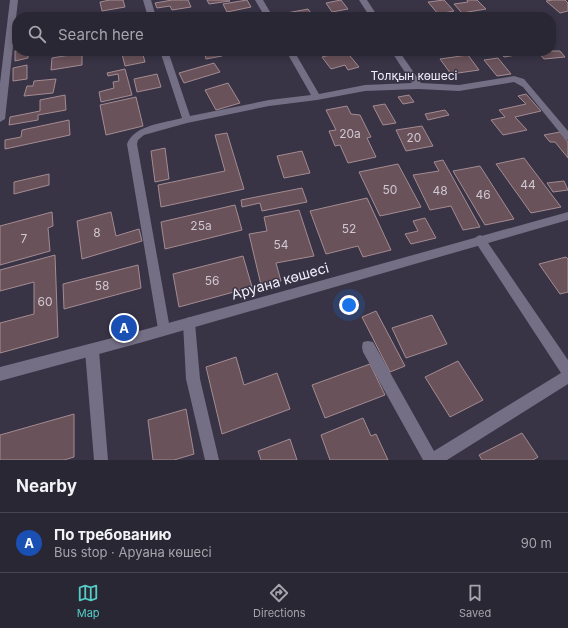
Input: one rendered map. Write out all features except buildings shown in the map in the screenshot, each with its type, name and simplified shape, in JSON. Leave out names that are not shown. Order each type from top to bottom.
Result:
[{"type":"street","points":[[13,12],[14,0]]},
{"type":"street","points":[[147,0],[151,12]]},
{"type":"street","points":[[259,0],[266,12]]},
{"type":"street","points":[[363,0],[371,12]]},
{"type":"street","points":[[0,119],[12,17]]},
{"type":"street","points":[[166,56],[187,120]]},
{"type":"street","points":[[293,56],[317,97]]},
{"type":"street","points":[[399,56],[418,86]]},
{"type":"street","name":"Толқын көшесі","points":[[164,329],[132,144],[134,138],[141,134],[187,120],[269,103],[317,97],[365,88],[418,86],[459,88],[514,80],[521,81],[568,137]]},
{"type":"street","name":"Аруана көшесі","points":[[0,374],[92,351],[164,329],[568,216]]},
{"type":"street","points":[[480,240],[568,372]]},
{"type":"street","points":[[189,323],[193,379],[212,460]]},
{"type":"street","points":[[368,347],[432,460],[568,376]]},
{"type":"street","points":[[92,351],[101,460]]},
{"type":"place","name":"По требованию","points":[[124,328]]}]
